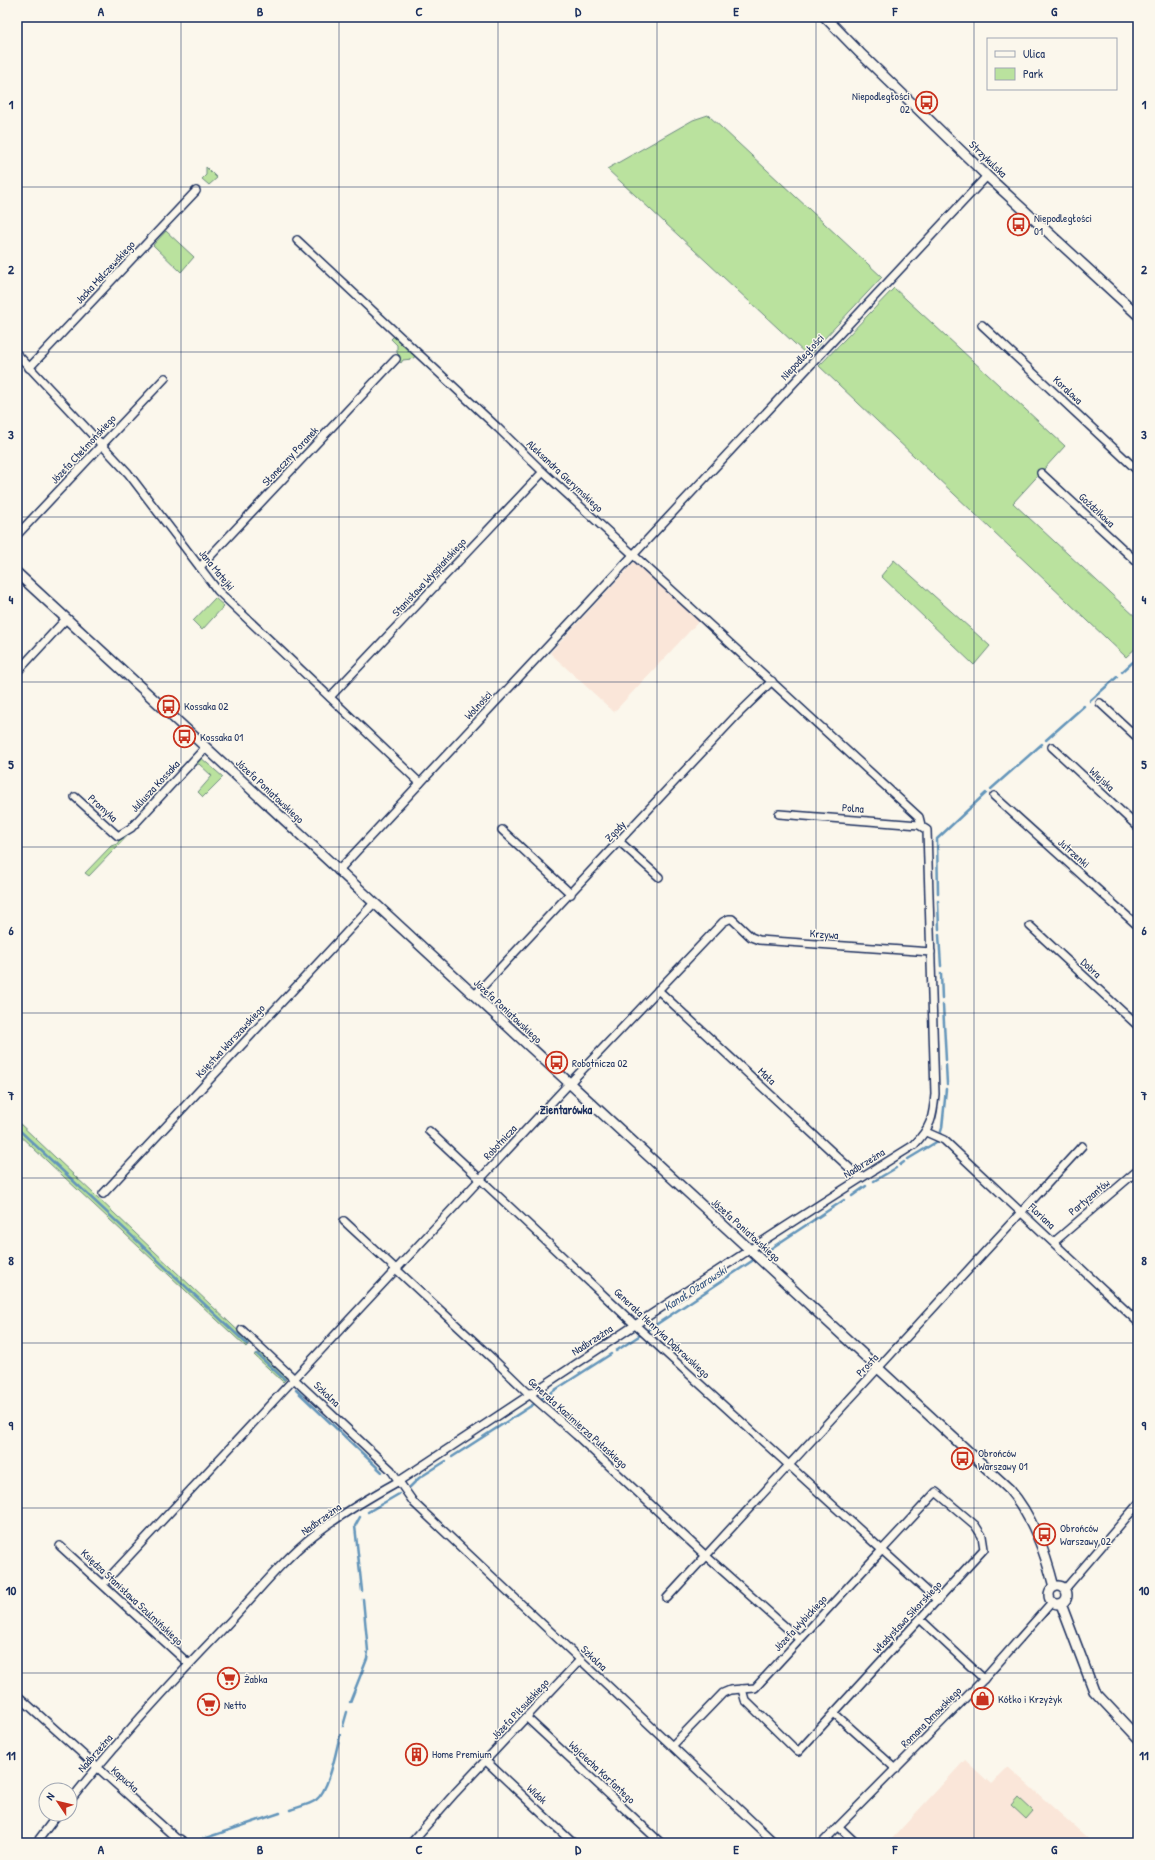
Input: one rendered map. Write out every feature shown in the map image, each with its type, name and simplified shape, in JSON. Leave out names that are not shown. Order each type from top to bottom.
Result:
[{"type":"street","name":"Strzykulska","points":[[825,17],[987,176],[1138,314]]},
{"type":"street","name":"Niepodległości","points":[[633,554],[987,176]]},
{"type":"street","name":"Jacka Malczewskiego","points":[[30,368],[196,191]]},
{"type":"street","name":"Aleksandra Gierymskiego","points":[[297,240],[493,422],[543,472],[919,817],[923,826]]},
{"type":"street","name":"Koralowa","points":[[982,326],[1138,471]]},
{"type":"street","name":"Jana Matejki","points":[[17,354],[128,473],[213,585],[420,783]]},
{"type":"street","name":"Słoneczny Poranek","points":[[200,567],[396,359]]},
{"type":"street","name":"Józefa Chełmońskiego","points":[[17,535],[165,378]]},
{"type":"street","name":"Stanisława Wyspiańskiego","points":[[330,697],[543,472]]},
{"type":"street","name":"Goździkowa","points":[[1041,473],[1138,563]]},
{"type":"street","name":"Wolności","points":[[338,871],[633,554]]},
{"type":"street","name":"Józefa Poniatowskiego","points":[[17,574],[1000,1481],[1018,1500],[1033,1526],[1054,1587]]},
{"type":"street","points":[[17,672],[66,619]]},
{"type":"street","name":"Zgody","points":[[474,996],[620,842],[735,717],[772,681]]},
{"type":"street","points":[[1100,703],[1138,738]]},
{"type":"street","name":"Wiejska","points":[[1052,747],[1138,827]]},
{"type":"street","name":"Juliusza Kossaka","points":[[118,836],[131,828],[205,748]]},
{"type":"street","name":"Jutrzenki","points":[[994,796],[1138,926]]},
{"type":"street","name":"Promyka","points":[[75,797],[118,836]]},
{"type":"street","name":"Polna","points":[[779,814],[923,826]]},
{"type":"street","name":"Nadbrzeżna","points":[[78,1791],[96,1767],[189,1664],[279,1569],[314,1535],[375,1494],[399,1482],[750,1249],[914,1145],[926,1132],[933,1113],[935,1094],[927,830],[923,826]]},
{"type":"street","points":[[502,830],[571,894]]},
{"type":"street","points":[[620,842],[659,877]]},
{"type":"street","name":"Księstwa Warszawskiego","points":[[103,1194],[374,904]]},
{"type":"street","name":"Krzywa","points":[[723,922],[732,919],[751,937],[759,940],[931,952]]},
{"type":"street","name":"Robotnicza","points":[[103,1584],[294,1378],[397,1270],[569,1083],[723,922]]},
{"type":"street","name":"Dobra","points":[[1030,926],[1138,1026]]},
{"type":"street","name":"Mała","points":[[658,990],[857,1175],[862,1177]]},
{"type":"street","name":"Generała Henryka Dąbrowskiego","points":[[429,1131],[635,1325],[882,1550]]},
{"type":"street","name":"Floriana","points":[[926,1132],[944,1140],[1138,1322]]},
{"type":"street","name":"Prosta","points":[[667,1598],[1082,1146]]},
{"type":"street","name":"Partyzantów","points":[[1054,1242],[1138,1170]]},
{"type":"street","name":"Generała Kazimierza Pułaskiego","points":[[344,1221],[706,1556],[799,1639]]},
{"type":"street","name":"Szkolna","points":[[242,1330],[294,1378],[399,1482],[414,1503],[775,1843]]},
{"type":"street","name":"Władysława Sikorskiego","points":[[742,1689],[744,1698],[763,1720],[798,1752],[921,1620],[984,1549],[982,1536],[975,1524],[936,1492],[882,1550]]},
{"type":"street","points":[[1065,1589],[1138,1504]]},
{"type":"street","name":"Księdza Stanisława Szulmińskiego","points":[[60,1546],[189,1664]]},
{"type":"street","points":[[882,1550],[938,1601]]},
{"type":"street","name":"Józefa Wybickiego","points":[[672,1746],[723,1693],[730,1690],[755,1688],[882,1550]]},
{"type":"street","points":[[1060,1586],[1065,1589],[1067,1598],[1061,1604],[1056,1605],[1052,1602],[1049,1594],[1054,1587],[1060,1586]]},
{"type":"street","name":"Romana Dmowskiego","points":[[822,1843],[984,1679],[1052,1602]]},
{"type":"street","points":[[1061,1604],[1094,1691],[1138,1738]]},
{"type":"street","points":[[921,1620],[984,1679]]},
{"type":"street","name":"Józefa Piłsudskiego","points":[[411,1843],[580,1660]]},
{"type":"street","name":"Kapucka","points":[[17,1695],[177,1839],[180,1839],[185,1843]]},
{"type":"street","points":[[834,1713],[896,1769]]},
{"type":"street","name":"Wojciecha Korfantego","points":[[528,1718],[661,1843]]},
{"type":"street","name":"Widok","points":[[486,1762],[573,1843]]},
{"type":"street","points":[[36,1843],[52,1822]]},
{"type":"street","points":[[839,1826],[856,1843]]},
{"type":"shaded area","points":[[636,560],[701,619],[614,712],[550,653]]},
{"type":"shaded area","points":[[965,1760],[991,1784],[1008,1767],[1093,1843],[888,1843]]},
{"type":"green space","points":[[708,115],[882,277],[808,356],[607,169],[693,120]]},
{"type":"green space","points":[[206,167],[217,178],[209,185],[202,179],[206,175]]},
{"type":"green space","points":[[166,231],[194,257],[181,272],[153,245]]},
{"type":"green space","points":[[894,288],[1065,446],[1013,503],[1138,619],[1138,646],[1126,657],[819,366]]},
{"type":"green space","points":[[395,335],[417,355],[412,359],[403,360],[401,363],[397,359],[400,356],[397,353],[397,345],[391,339]]},
{"type":"green space","points":[[894,560],[990,646],[974,665],[881,576]]},
{"type":"green space","points":[[215,598],[224,606],[202,630],[193,621]]},
{"type":"green space","points":[[200,757],[223,777],[203,797],[198,792],[212,776],[199,764],[192,766]]},
{"type":"green space","points":[[133,830],[89,876],[85,873],[111,846],[117,844],[121,837]]},
{"type":"green space","points":[[17,1121],[250,1342],[246,1347],[17,1133]]},
{"type":"green space","points":[[261,1352],[285,1374],[286,1379],[283,1382],[254,1355]]},
{"type":"green space","points":[[1018,1797],[1033,1811],[1026,1819],[1011,1805]]},
{"type":"waterway","name":"Kanał Ożarowski","points":[[1122,672],[1133,662]]},
{"type":"waterway","name":"Kanał Ożarowski","points":[[1090,701],[1117,677]]},
{"type":"waterway","name":"Kanał Ożarowski","points":[[1046,740],[1084,706]]},
{"type":"waterway","name":"Kanał Ożarowski","points":[[991,789],[1042,744]]},
{"type":"waterway","name":"Kanał Ożarowski","points":[[938,893],[937,839],[986,793]]},
{"type":"waterway","name":"Kanał Ożarowski","points":[[938,901],[939,929]]},
{"type":"waterway","name":"Kanał Ożarowski","points":[[939,935],[941,966]]},
{"type":"waterway","name":"Kanał Ożarowski","points":[[941,973],[942,999]]},
{"type":"waterway","name":"Kanał Ożarowski","points":[[943,1005],[946,1060]]},
{"type":"waterway","name":"Kanał Ożarowski","points":[[946,1065],[947,1084]]},
{"type":"waterway","name":"Kanał Ożarowski","points":[[908,1159],[938,1141],[942,1128],[946,1089]]},
{"type":"waterway","points":[[17,1128],[247,1344]]},
{"type":"waterway","name":"Kanał Ożarowski","points":[[900,1165],[904,1162]]},
{"type":"waterway","name":"Kanał Ożarowski","points":[[874,1181],[896,1168]]},
{"type":"waterway","name":"Kanał Ożarowski","points":[[852,1196],[866,1186]]},
{"type":"waterway","name":"Kanał Ożarowski","points":[[764,1253],[844,1200]]},
{"type":"waterway","name":"Kanał Ożarowski","points":[[648,1330],[752,1261]]},
{"type":"waterway","name":"Kanał Ożarowski","points":[[616,1351],[642,1334]]},
{"type":"waterway","points":[[257,1354],[284,1379]]},
{"type":"waterway","name":"Kanał Ożarowski","points":[[541,1399],[611,1354]]},
{"type":"waterway","points":[[296,1390],[382,1472]]},
{"type":"waterway","name":"Kanał Ożarowski","points":[[452,1457],[534,1404]]},
{"type":"waterway","name":"Kanał Ożarowski","points":[[410,1487],[419,1478],[446,1461]]},
{"type":"waterway","name":"Kanał Ożarowski","points":[[368,1512],[399,1494]]},
{"type":"waterway","name":"Kanał Ożarowski","points":[[360,1517],[355,1526],[362,1591]]},
{"type":"waterway","name":"Kanał Ożarowski","points":[[350,1702],[367,1659],[368,1651],[363,1599]]},
{"type":"waterway","name":"Kanał Ożarowski","points":[[343,1726],[347,1712]]},
{"type":"waterway","name":"Kanał Ożarowski","points":[[290,1810],[310,1803],[321,1795],[328,1780],[340,1735]]},
{"type":"waterway","name":"Kanał Ożarowski","points":[[191,1843],[280,1813]]},
{"type":"place","name":"Niepodległości 02","points":[[926,102]]},
{"type":"place","name":"Niepodległości 01","points":[[1019,224]]},
{"type":"place","name":"Kossaka 02","points":[[169,706]]},
{"type":"place","name":"Kossaka 01","points":[[184,737]]},
{"type":"place","name":"Robotnicza 02","points":[[556,1063]]},
{"type":"place","name":"Obrońców Warszawy 01","points":[[962,1459]]},
{"type":"place","name":"Obrońców Warszawy 02","points":[[1045,1534]]},
{"type":"place","name":"Żabka","points":[[229,1679]]},
{"type":"place","name":"Kółko i Krzyżyk","points":[[983,1699]]},
{"type":"place","name":"Netto","points":[[208,1705]]},
{"type":"place","name":"Home Premium","points":[[417,1754]]},
{"type":"district","name":"Zientarówka","points":[[566,1109]]}]
